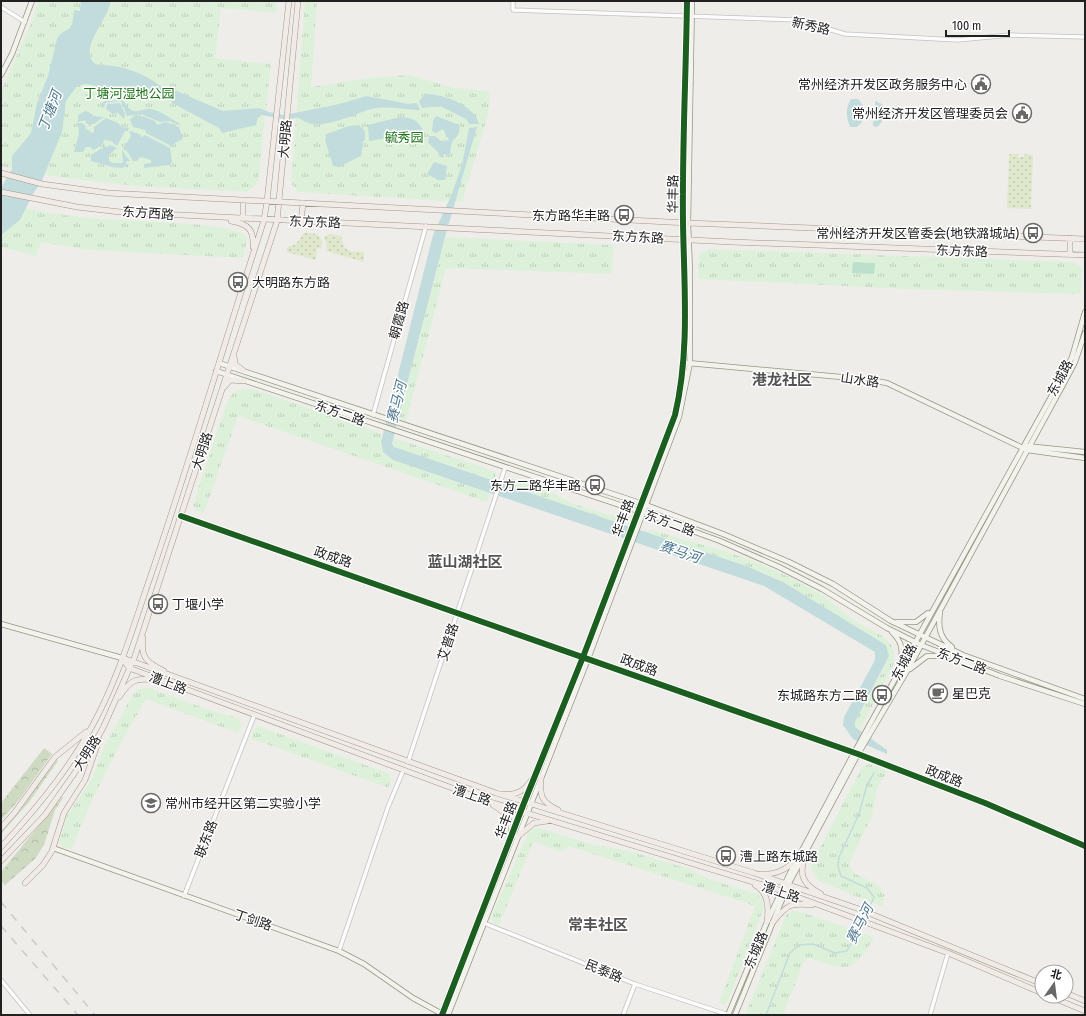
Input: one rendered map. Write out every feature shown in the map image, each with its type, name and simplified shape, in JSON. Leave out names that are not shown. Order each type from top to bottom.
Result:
[{"type":"main road","points":[[1,75],[25,22],[32,1]]},
{"type":"main road","name":"大明路","points":[[1,847],[38,807],[69,764],[100,711],[122,658],[173,511],[264,220],[268,201],[289,1]]},
{"type":"main road","name":"大明路","points":[[1,861],[45,815],[90,751],[104,728],[132,662],[146,623],[277,221],[298,1]]},
{"type":"main road","name":"华丰路","points":[[445,1014],[517,837],[528,814],[538,775],[632,526],[638,511],[643,504],[679,416],[690,363],[686,223],[689,17],[687,1]]},
{"type":"main road","name":"华丰路","points":[[689,17],[692,1]]},
{"type":"main road","name":"东方西路","points":[[4,174],[42,184],[108,193],[268,201]]},
{"type":"main road","name":"东方西路","points":[[1,192],[77,207],[120,212],[264,220]]},
{"type":"main road","points":[[243,200],[243,219]]},
{"type":"main road","name":"东方东路","points":[[268,201],[686,223],[1085,239]]},
{"type":"main road","points":[[301,222],[302,203]]},
{"type":"main road","points":[[214,217],[244,223],[252,231],[254,239],[252,258]]},
{"type":"main road","name":"东方东路","points":[[264,220],[459,227],[687,239],[1085,255]]},
{"type":"main road","points":[[1070,238],[1070,255]]},
{"type":"main road","name":"华丰路","points":[[482,922],[524,803],[538,775],[588,659],[639,528],[644,514],[643,504],[675,415],[684,363],[687,239]]},
{"type":"main road","name":"东城路","points":[[868,732],[907,671],[1026,448],[1072,357],[1085,312]]},
{"type":"main road","name":"东城路","points":[[787,885],[800,856],[861,746],[919,634],[1075,362],[1085,333]]},
{"type":"main road","points":[[234,351],[235,364],[244,371]]},
{"type":"main road","name":"东方二路","points":[[219,363],[643,504],[723,534],[789,562],[833,584],[891,621],[963,655],[1085,702]]},
{"type":"main road","name":"山水路","points":[[684,363],[863,379],[887,383],[1026,448],[1085,458]]},
{"type":"main road","name":"东方二路","points":[[216,371],[382,428],[638,511],[720,541],[779,567],[822,589],[887,628],[921,645],[1000,676],[1085,702]]},
{"type":"main road","points":[[222,390],[230,380],[244,381]]},
{"type":"main road","name":"山水路","points":[[1026,448],[1085,452]]},
{"type":"main road","points":[[891,621],[907,623],[916,622],[924,618],[934,608]]},
{"type":"main road","points":[[940,609],[938,626],[942,636],[947,644],[963,655]]},
{"type":"main road","points":[[146,623],[142,643],[145,658],[149,664],[186,682]]},
{"type":"main road","name":"漕上路","points":[[1,624],[122,658],[496,794],[754,873],[859,909],[1034,981]]},
{"type":"main road","points":[[887,628],[900,640],[902,648],[901,670]]},
{"type":"main road","points":[[907,671],[927,656],[953,657]]},
{"type":"main road","points":[[122,658],[129,668]]},
{"type":"main road","name":"漕上路","points":[[129,668],[254,716],[487,801],[738,877],[872,924],[948,954]]},
{"type":"main road","points":[[112,708],[128,684],[136,680],[146,679],[166,682]]},
{"type":"main road","points":[[25,882],[43,865],[53,848],[64,813],[85,780],[104,728]]},
{"type":"main road","points":[[1,828],[16,812],[55,758],[90,729]]},
{"type":"main road","name":"东城路","points":[[729,1015],[783,892],[806,852],[856,754]]},
{"type":"main road","points":[[496,794],[519,793],[526,789],[538,775]]},
{"type":"main road","points":[[538,775],[542,799],[547,805],[572,817]]},
{"type":"main road","points":[[487,801],[503,811],[509,818],[512,834]]},
{"type":"main road","points":[[517,837],[534,823],[552,821]]},
{"type":"main road","name":"丁剑路","points":[[53,848],[339,951],[364,964],[413,998],[445,1014],[455,1015]]},
{"type":"main road","points":[[806,852],[802,866],[805,882],[811,889],[838,903]]},
{"type":"main road","points":[[754,873],[768,874],[784,871],[800,856]]},
{"type":"main road","points":[[738,877],[760,888],[766,898],[769,908],[770,922]]},
{"type":"main road","points":[[770,922],[784,907],[792,904],[819,906]]},
{"type":"main road","name":"东城路","points":[[735,1015],[770,922]]},
{"type":"main road","points":[[948,954],[1034,990]]},
{"type":"main road","points":[[1074,997],[1085,1000]]},
{"type":"main road","points":[[1068,1004],[1085,1011]]},
{"type":"street","name":"新秀路","points":[[513,1],[512,10],[798,20],[845,34],[958,40],[1010,35],[1085,37]]},
{"type":"street","points":[[1,7],[25,22]]},
{"type":"street","name":"朝霞路","points":[[373,415],[426,226]]},
{"type":"street","name":"艾普路","points":[[408,763],[505,468]]},
{"type":"street","name":"政成路","points":[[181,516],[458,612],[856,754],[985,804],[1085,846]]},
{"type":"street","name":"联东路","points":[[184,896],[254,716]]},
{"type":"street","points":[[339,951],[388,807],[403,771]]},
{"type":"street","name":"民泰路","points":[[482,922],[635,984],[729,1015]]},
{"type":"street","points":[[930,1015],[948,954]]},
{"type":"street","points":[[1,980],[30,1015]]},
{"type":"street","points":[[623,1015],[635,984]]},
{"type":"green space","name":"丁塘河湿地公园","points":[[38,1],[277,1],[276,13],[221,8],[215,58],[271,64],[258,183],[247,192],[137,186],[64,178],[1,166],[1,91],[33,19]]},
{"type":"green space","name":"毓秀园","points":[[305,1],[317,1],[311,87],[368,78],[410,75],[454,88],[490,91],[488,115],[462,202],[298,192],[291,183]]},
{"type":"green space","points":[[1009,154],[1018,154],[1018,157],[1024,157],[1024,154],[1033,155],[1031,209],[1007,208]]},
{"type":"green space","points":[[1,202],[38,211],[101,219],[220,227],[246,235],[247,241],[243,258],[88,250],[41,242],[36,256],[1,247]]},
{"type":"green space","points":[[304,233],[318,235],[321,240],[321,249],[318,248],[315,260],[287,252],[287,247],[296,244]]},
{"type":"green space","points":[[332,234],[341,236],[345,248],[350,251],[364,252],[364,262],[326,251],[327,246],[324,236]]},
{"type":"green space","points":[[445,237],[614,245],[612,274],[446,268],[406,421],[398,419]]},
{"type":"green space","points":[[710,249],[1073,262],[1082,268],[1081,294],[905,289],[698,279],[699,254]]},
{"type":"green space","points":[[853,262],[875,263],[874,274],[852,273]]},
{"type":"green space","points":[[241,389],[253,389],[382,434],[382,449],[386,455],[393,460],[490,492],[487,502],[238,416],[204,513],[197,511],[193,505],[227,402],[233,393]]},
{"type":"green space","points":[[394,438],[494,471],[496,474],[494,481],[396,449],[392,444]]},
{"type":"green space","points":[[512,478],[547,490],[574,504],[623,519],[625,525],[506,485],[508,480]]},
{"type":"green space","points":[[648,530],[730,553],[780,573],[804,584],[820,594],[852,619],[885,638],[893,649],[893,666],[859,731],[855,727],[855,722],[883,670],[886,645],[783,582],[746,566],[645,532]]},
{"type":"green space","points":[[149,688],[209,710],[238,718],[242,726],[238,733],[146,699],[106,772],[79,830],[72,849],[62,847],[59,843],[67,816],[91,780],[103,749],[133,694],[137,690]]},
{"type":"green space","points":[[258,726],[390,774],[391,780],[388,788],[250,738],[254,729]]},
{"type":"green space","points":[[44,748],[52,754],[19,800],[1,820],[1,803]]},
{"type":"green space","points":[[57,760],[58,761],[29,802],[1,834],[1,832]]},
{"type":"green space","points":[[869,764],[887,771],[877,789],[872,816],[849,864],[854,873],[878,885],[884,894],[883,907],[819,881],[813,873],[811,865],[862,767]]},
{"type":"green space","points":[[62,797],[63,798],[55,810],[44,845],[35,859],[5,885],[1,881],[1,872]]},
{"type":"green space","points":[[536,827],[590,844],[629,851],[686,868],[712,880],[757,894],[763,901],[764,907],[728,1001],[724,1004],[719,1003],[755,906],[569,846],[561,852],[533,842],[499,925],[494,923],[491,917],[528,833]]},
{"type":"green space","points":[[792,911],[798,911],[874,937],[860,958],[848,967],[832,966],[809,958],[804,961],[783,1015],[745,1015],[786,915]]},
{"type":"water","name":"丁塘河","points":[[81,1],[110,1],[106,15],[92,43],[90,51],[91,59],[97,65],[115,66],[140,73],[162,87],[158,95],[136,95],[86,84],[77,86],[66,101],[62,132],[41,183],[34,192],[20,220],[1,235],[1,188],[12,169],[12,156],[31,133],[37,103],[48,76],[57,39],[63,32],[70,28],[74,10],[80,11]]},
{"type":"water","points":[[174,90],[223,111],[259,108],[284,115],[340,104],[366,96],[409,104],[417,103],[420,110],[387,107],[376,108],[337,121],[317,124],[307,123],[299,118],[282,119],[262,115],[258,117],[256,125],[222,133],[219,128],[172,103],[170,98]]},
{"type":"water","points":[[426,94],[449,98],[465,106],[476,117],[479,124],[469,124],[466,119],[440,106],[422,108],[419,101]]},
{"type":"water","points":[[851,99],[858,99],[863,105],[858,112],[862,122],[857,127],[850,127],[848,119],[847,109]]},
{"type":"water","points":[[122,100],[133,111],[149,109],[155,110],[179,123],[180,125],[169,121],[160,122],[141,114],[127,116],[121,101],[105,103],[104,108],[101,104],[105,101]]},
{"type":"water","points":[[875,101],[882,104],[886,114],[877,127],[873,126],[873,122],[879,116],[878,109],[875,106]]},
{"type":"water","points":[[120,103],[125,114],[124,119],[118,113],[113,114],[106,109],[107,104]]},
{"type":"water","points":[[85,111],[89,112],[93,116],[104,117],[94,124],[91,124],[91,127],[85,122],[86,120],[78,122],[78,115]]},
{"type":"water","points":[[142,116],[155,121],[157,125],[166,122],[179,127],[183,139],[175,143],[173,147],[146,133],[145,130],[133,127],[130,120],[132,117]]},
{"type":"water","points":[[436,116],[459,125],[459,133],[452,143],[450,156],[444,154],[443,158],[439,156],[438,152],[428,143],[429,136],[435,136],[441,141],[449,140],[443,129],[436,133],[432,131],[433,121]]},
{"type":"water","points":[[400,117],[411,119],[419,123],[423,130],[422,135],[415,139],[400,136],[369,141],[368,125]]},
{"type":"water","points":[[106,118],[118,123],[122,127],[129,128],[128,131],[125,131],[117,146],[111,141],[104,140],[103,144],[94,150],[90,147],[86,147],[83,152],[74,152],[79,134],[78,123],[82,123],[86,126],[85,128],[92,133],[94,132],[94,127]]},
{"type":"water","points":[[359,125],[365,131],[365,140],[363,142],[361,156],[338,167],[333,166],[325,140],[327,134],[349,126]]},
{"type":"water","points":[[477,127],[445,237],[392,444],[394,447],[746,566],[783,582],[886,645],[889,656],[855,722],[855,727],[887,750],[887,754],[853,739],[843,725],[844,717],[875,660],[875,652],[764,586],[393,460],[383,452],[381,442],[433,235],[451,196],[462,165],[469,128]]},
{"type":"water","points":[[132,131],[142,137],[145,135],[170,148],[172,161],[170,165],[144,168],[144,164],[151,163],[151,160],[140,157],[137,161],[133,161],[127,151],[123,149],[131,136],[129,132]]},
{"type":"water","points":[[110,145],[117,148],[109,155],[109,161],[113,163],[123,163],[122,150],[130,161],[127,161],[126,163],[128,168],[124,166],[123,168],[112,167],[91,161],[91,155],[105,146],[107,147]]},
{"type":"water","points":[[434,162],[447,166],[445,180],[438,180],[427,174]]},
{"type":"waterway","name":"赛马河","points":[[162,88],[173,93]]},
{"type":"waterway","name":"赛马河","points":[[868,910],[874,897],[867,888],[841,876],[838,866],[839,857],[859,814],[867,785],[874,773]]},
{"type":"waterway","name":"赛马河","points":[[766,1015],[790,953],[799,945],[813,944],[835,953],[847,951],[862,923]]},
{"type":"railway","points":[[1,902],[95,1015]]},
{"type":"railway","points":[[1,926],[78,1015]]},
{"type":"cycle path","points":[[442,1015],[524,803],[583,657],[675,415],[683,367],[685,319],[683,195],[687,1]]},
{"type":"cycle path","points":[[181,516],[858,754],[985,803],[1085,846]]},
{"type":"place","name":"常州经济开发区政务服务中心","points":[[981,84]]},
{"type":"place","name":"常州经济开发区管理委员会","points":[[1022,113]]},
{"type":"place","name":"东方路华丰路","points":[[624,215]]},
{"type":"place","name":"常州经济开发区管委会(地铁潞城站)","points":[[1033,233]]},
{"type":"place","name":"大明路东方路","points":[[238,282]]},
{"type":"place","name":"东方二路华丰路","points":[[595,485]]},
{"type":"place","name":"丁堰小学","points":[[158,604]]},
{"type":"place","name":"星巴克","points":[[938,693]]},
{"type":"place","name":"东城路东方二路","points":[[882,695]]},
{"type":"place","name":"常州市经开区第二实验小学","points":[[151,803]]},
{"type":"place","name":"漕上路东城路","points":[[726,856]]},
{"type":"district","name":"港龙社区","points":[[782,380]]},
{"type":"district","name":"蓝山湖社区","points":[[465,562]]},
{"type":"district","name":"常丰社区","points":[[598,925]]}]
